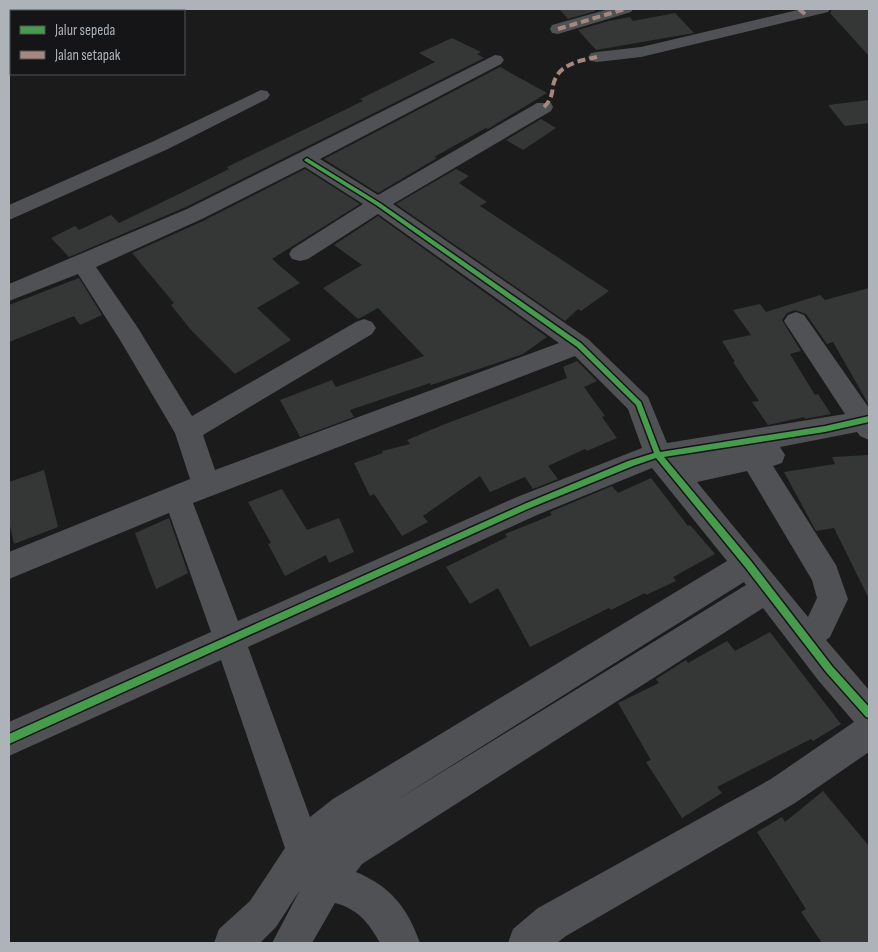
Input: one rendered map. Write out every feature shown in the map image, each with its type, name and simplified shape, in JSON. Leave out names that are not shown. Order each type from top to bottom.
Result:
[{"type":"street","points":[[558,29],[625,9]]},
{"type":"street","points":[[597,57],[640,52],[802,11],[822,9]]},
{"type":"street","points":[[9,293],[83,265],[307,160],[495,60]]},
{"type":"street","points":[[9,213],[161,145],[261,95]]},
{"type":"street","points":[[300,254],[378,204],[544,107]]},
{"type":"street","points":[[307,160],[378,204],[580,345],[639,404],[667,465],[829,669],[869,714]]},
{"type":"street","points":[[83,265],[129,334],[188,431],[191,491],[229,638],[304,851],[326,882],[362,891],[374,899],[401,943]]},
{"type":"street","points":[[796,321],[868,426]]},
{"type":"street","points":[[188,431],[364,328]]},
{"type":"street","points":[[9,566],[191,491],[580,345]]},
{"type":"street","points":[[667,465],[754,458],[868,426]]},
{"type":"street","points":[[9,739],[229,638],[588,480],[667,465],[825,429],[868,426]]},
{"type":"street","points":[[754,458],[825,575],[833,599],[819,627],[803,636]]},
{"type":"street","points":[[233,943],[263,914],[304,851],[324,829],[346,812],[757,576]]},
{"type":"street","points":[[291,943],[326,882],[349,850],[757,576]]},
{"type":"street","points":[[528,943],[552,922],[783,791],[869,732]]},
{"type":"street","points":[[346,812],[363,841]]},
{"type":"building","points":[[559,9],[593,9],[596,11],[568,19]]},
{"type":"building","points":[[832,9],[867,9],[869,12],[869,56],[830,13]]},
{"type":"building","points":[[675,13],[694,33],[596,50],[578,30],[630,17],[633,21]]},
{"type":"building","points":[[452,38],[481,52],[477,54],[484,58],[186,207],[69,257],[51,238],[75,226],[79,230],[111,215],[119,223],[181,193],[229,169],[227,167],[363,101],[360,99],[435,62],[419,53]]},
{"type":"building","points":[[500,67],[547,93],[488,129],[486,128],[434,157],[437,158],[378,193],[324,159]]},
{"type":"building","points":[[869,100],[869,123],[845,126],[828,105]]},
{"type":"building","points":[[541,119],[556,128],[523,150],[506,140]]},
{"type":"building","points":[[305,169],[360,204],[272,259],[300,283],[257,308],[291,340],[235,374],[191,330],[171,305],[174,303],[132,253],[203,221]]},
{"type":"building","points":[[456,169],[469,176],[459,183],[487,202],[480,206],[609,291],[581,311],[578,309],[565,321],[396,204]]},
{"type":"building","points":[[378,216],[547,337],[523,354],[350,410],[354,417],[300,437],[280,400],[332,380],[336,387],[424,356],[378,308],[358,319],[323,288],[362,265],[334,245]]},
{"type":"building","points":[[79,278],[102,315],[80,325],[74,316],[9,342],[9,305]]},
{"type":"building","points":[[869,288],[869,405],[833,342],[827,344],[806,314],[795,310],[787,313],[782,320],[801,351],[790,354],[815,395],[818,394],[831,414],[805,419],[804,417],[768,425],[752,402],[759,401],[733,362],[735,362],[722,341],[751,335],[733,310],[760,304],[766,312],[820,295],[825,300]]},
{"type":"building","points":[[577,361],[597,381],[584,387],[605,416],[602,417],[617,438],[587,451],[585,449],[548,466],[558,479],[533,489],[525,477],[490,492],[480,476],[423,516],[428,522],[402,536],[374,494],[370,496],[354,463],[383,453],[382,451],[410,444],[407,440],[567,378],[563,367]]},
{"type":"building","points":[[869,455],[869,599],[834,528],[816,531],[784,472],[835,464],[832,457]]},
{"type":"building","points":[[44,470],[58,527],[14,544],[9,521],[9,482]]},
{"type":"building","points":[[651,478],[688,526],[690,525],[715,554],[673,577],[676,581],[646,595],[645,593],[611,610],[609,608],[530,647],[498,588],[470,604],[446,567],[507,537],[505,534],[552,515],[550,512],[612,486],[618,493]]},
{"type":"building","points":[[282,489],[307,530],[339,518],[354,552],[329,563],[326,555],[285,576],[268,544],[271,543],[248,502]]},
{"type":"building","points":[[169,518],[188,573],[156,589],[135,533]]},
{"type":"building","points":[[770,632],[841,724],[813,741],[811,739],[717,787],[722,793],[682,818],[646,762],[651,760],[618,703],[659,683],[656,679],[686,660],[688,663],[727,641],[735,651]]},
{"type":"building","points":[[823,791],[869,846],[869,943],[822,943],[801,912],[806,909],[757,832],[782,817],[785,822]]},
{"type":"marked path","points":[[558,29],[625,9]]},
{"type":"marked path","points":[[799,9],[805,14]]},
{"type":"marked path","points":[[544,107],[551,98],[555,79],[563,68],[597,57]]},
{"type":"cycle path","points":[[307,160],[378,204],[579,345],[639,404],[658,455],[748,564],[829,669],[869,714]]},
{"type":"cycle path","points":[[9,739],[527,506],[631,463],[658,455],[825,429],[869,419]]}]
